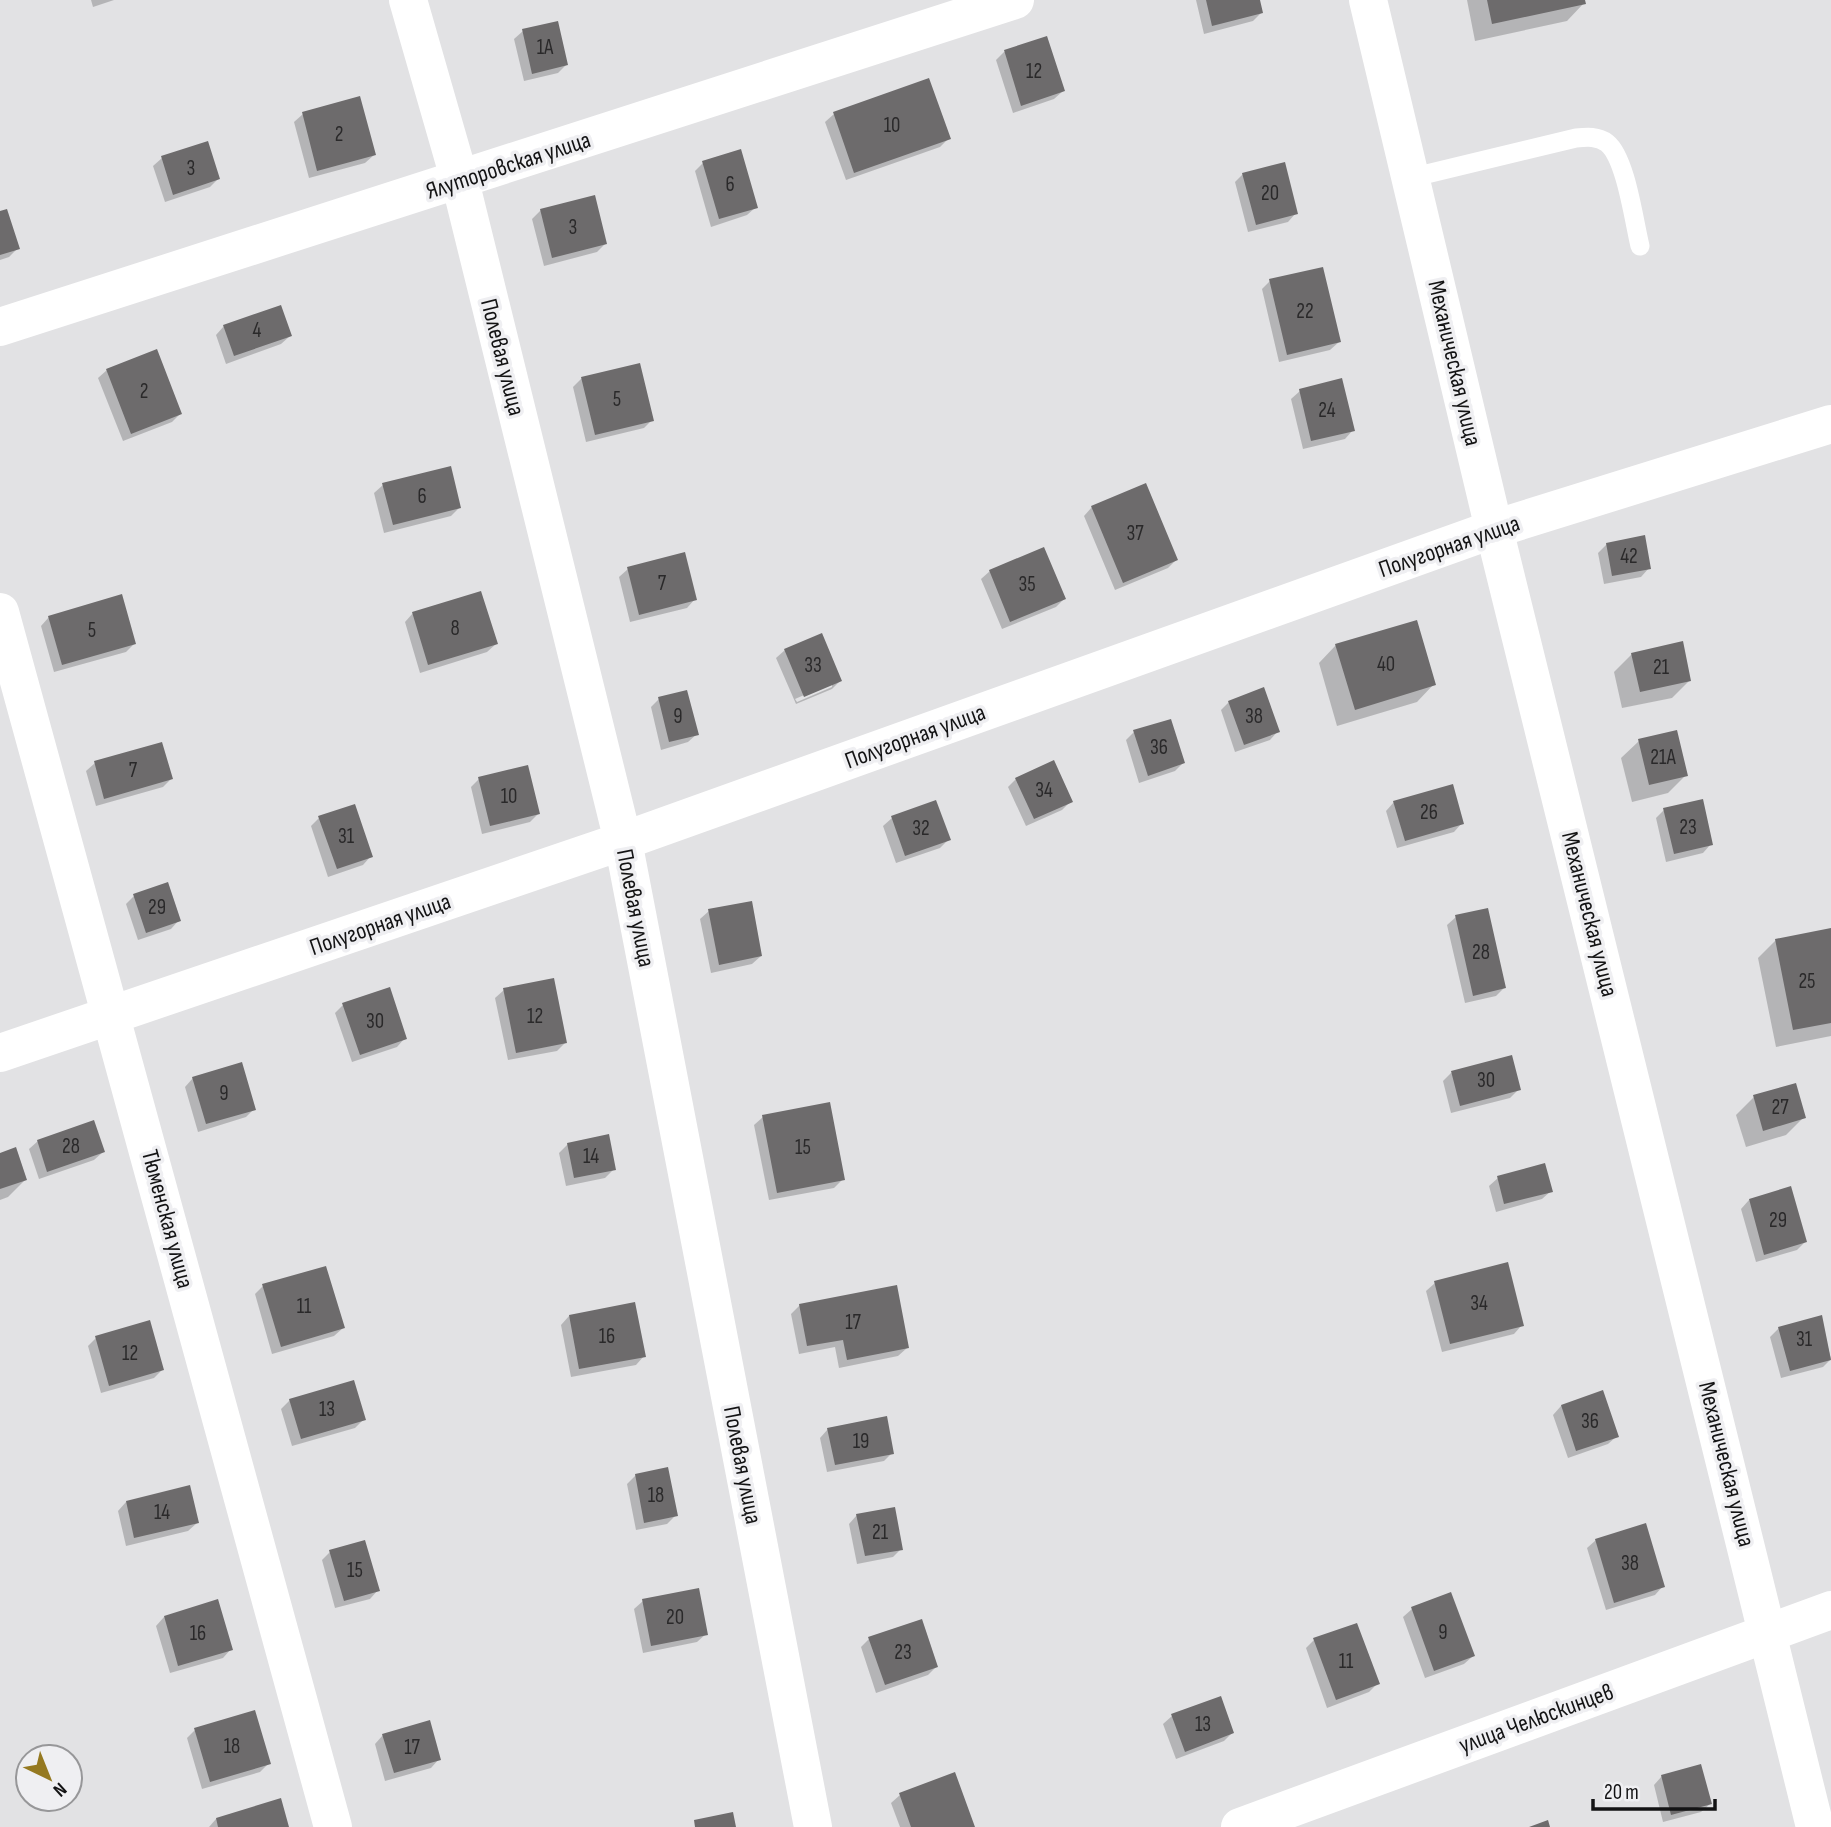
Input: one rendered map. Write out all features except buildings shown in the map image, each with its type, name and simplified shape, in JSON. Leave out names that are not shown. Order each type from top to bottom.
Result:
[{"type":"street","name":"Полевая улица","points":[[408,0],[460,181],[623,841],[813,1827]]},
{"type":"street","name":"Ялуторовская улица","points":[[0,327],[1015,0]]},
{"type":"street","name":"Механическая улица","points":[[1368,0],[1494,529],[1815,1827]]},
{"type":"street","name":"Полугорная улица","points":[[0,1053],[623,841],[1494,529],[1831,424]]},
{"type":"street","name":"Тюменская улица","points":[[0,612],[333,1827]]},
{"type":"street","name":"улица Челюскинцев","points":[[1240,1827],[1831,1610]]},
{"type":"lane","points":[[1410,178],[1576,138],[1594,137],[1608,143],[1619,157],[1640,246]]}]
